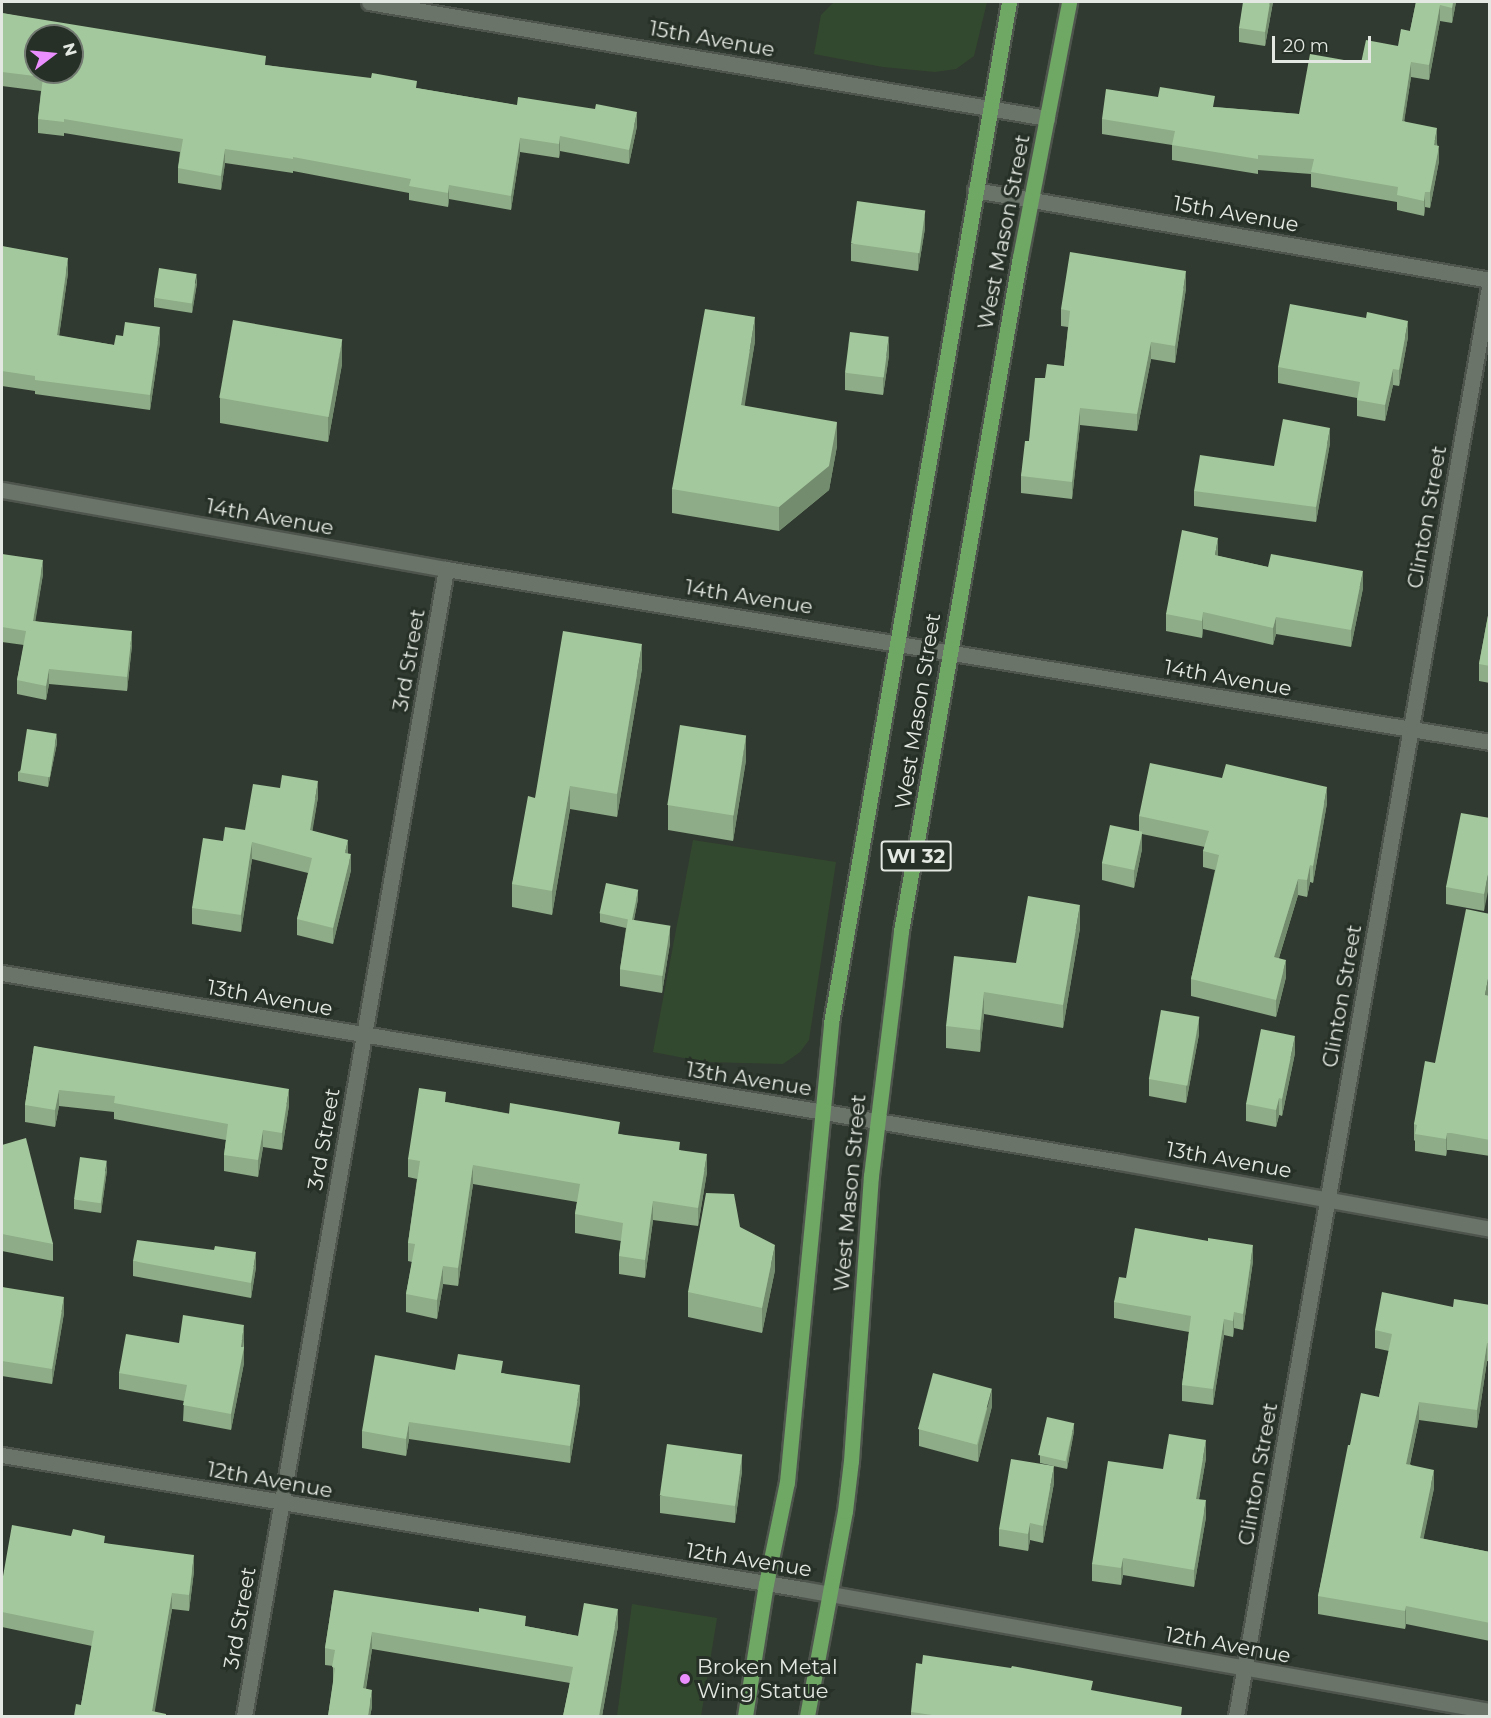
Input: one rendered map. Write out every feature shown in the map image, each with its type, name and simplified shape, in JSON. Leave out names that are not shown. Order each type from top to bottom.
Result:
[{"type":"main road","name":"West Mason Street","points":[[745,1716],[766,1584],[787,1482],[831,1023],[1009,2]]},
{"type":"main road","name":"West Mason Street","points":[[807,1716],[851,1461],[877,1122],[901,931],[1030,200],[1069,2]]},
{"type":"street","name":"15th Avenue","points":[[369,2],[1047,118]]},
{"type":"street","name":"15th Avenue","points":[[975,190],[1490,281]]},
{"type":"street","name":"Clinton Street","points":[[1236,1716],[1490,281]]},
{"type":"street","name":"14th Avenue","points":[[2,490],[446,569],[1490,742]]},
{"type":"street","name":"3rd Street","points":[[244,1716],[446,569]]},
{"type":"street","name":"13th Avenue","points":[[2,973],[1490,1228]]},
{"type":"street","name":"12th Avenue","points":[[2,1455],[829,1594],[1490,1711]]},
{"type":"green space","points":[[834,2],[987,2],[974,56],[956,69],[935,72],[883,67],[814,54],[821,15]]},
{"type":"green space","points":[[693,840],[836,862],[809,1040],[800,1052],[783,1064],[705,1062],[653,1052]]},
{"type":"green space","points":[[632,1604],[717,1618],[701,1716],[617,1716]]},
{"type":"building","points":[[1243,2],[1270,2],[1265,32],[1239,28]]},
{"type":"building","points":[[1416,2],[1453,2],[1452,8],[1440,5],[1429,65],[1411,62],[1402,121],[1437,128],[1434,145],[1439,146],[1430,192],[1425,192],[1424,201],[1397,195],[1398,187],[1311,172],[1314,159],[1258,155],[1258,159],[1172,145],[1175,131],[1102,119],[1106,89],[1158,97],[1160,87],[1215,96],[1213,107],[1299,114],[1310,54],[1361,63],[1366,40],[1398,46],[1401,29],[1410,31]]},
{"type":"building","points":[[2,13],[70,24],[24,24],[24,75],[2,72]]},
{"type":"building","points":[[84,26],[266,56],[265,65],[371,78],[372,73],[417,81],[416,88],[517,105],[518,97],[595,109],[596,104],[637,112],[629,150],[560,136],[559,144],[520,138],[511,196],[449,185],[448,193],[409,186],[411,179],[293,157],[293,159],[225,149],[221,176],[178,168],[183,139],[64,119],[64,122],[38,119],[42,84],[84,84]]},
{"type":"building","points":[[857,201],[925,211],[919,253],[851,244]]},
{"type":"building","points":[[2,246],[68,258],[57,335],[114,345],[116,335],[123,336],[125,322],[160,327],[150,395],[35,380],[35,376],[2,371]]},
{"type":"building","points":[[1070,252],[1186,271],[1175,346],[1151,342],[1137,414],[1080,408],[1072,482],[1021,476],[1025,441],[1029,441],[1035,378],[1045,378],[1047,364],[1064,366],[1070,311],[1061,309]]},
{"type":"building","points":[[159,268],[197,274],[192,304],[154,298]]},
{"type":"building","points":[[1290,304],[1366,318],[1367,312],[1408,321],[1399,370],[1393,369],[1385,405],[1357,400],[1360,382],[1278,367]]},
{"type":"building","points":[[705,309],[755,317],[741,405],[837,422],[829,466],[779,507],[672,489]]},
{"type":"building","points":[[233,320],[342,339],[329,417],[219,398]]},
{"type":"building","points":[[850,332],[889,337],[884,377],[845,373]]},
{"type":"building","points":[[1283,419],[1330,428],[1316,507],[1194,491],[1200,455],[1274,466]]},
{"type":"building","points":[[1182,530],[1218,538],[1215,555],[1268,567],[1271,554],[1363,571],[1351,630],[1276,617],[1273,628],[1203,612],[1202,621],[1166,614]]},
{"type":"building","points":[[2,554],[43,560],[33,621],[132,631],[127,677],[49,669],[46,686],[17,680],[26,631],[2,627]]},
{"type":"building","points":[[1490,605],[1490,666],[1479,664]]},
{"type":"building","points":[[563,631],[642,644],[617,794],[570,786],[552,891],[512,884],[528,796],[535,798]]},
{"type":"building","points":[[680,725],[746,735],[734,815],[667,805]]},
{"type":"building","points":[[27,729],[57,734],[50,777],[20,772]]},
{"type":"building","points":[[1150,763],[1222,778],[1226,764],[1327,787],[1313,866],[1310,865],[1307,880],[1298,879],[1274,957],[1286,960],[1276,1000],[1191,979],[1219,855],[1203,851],[1209,831],[1139,816]]},
{"type":"building","points":[[282,775],[318,781],[310,830],[348,840],[345,853],[351,854],[333,928],[297,919],[312,858],[252,842],[241,915],[192,908],[203,838],[223,841],[225,827],[245,830],[253,784],[280,788]]},
{"type":"building","points":[[1461,813],[1490,818],[1490,865],[1484,894],[1446,887]]},
{"type":"building","points":[[1110,825],[1142,832],[1134,870],[1102,863]]},
{"type":"building","points":[[606,883],[638,890],[632,920],[600,913]]},
{"type":"building","points":[[1028,896],[1080,905],[1063,1005],[984,992],[980,1030],[946,1026],[954,956],[1016,963]]},
{"type":"building","points":[[1466,909],[1490,914],[1490,968],[1485,995],[1490,996],[1490,1140],[1451,1133],[1447,1133],[1446,1139],[1415,1134],[1417,1125],[1414,1124],[1425,1061],[1435,1063]]},
{"type":"building","points":[[628,919],[670,926],[662,976],[620,969]]},
{"type":"building","points":[[1161,1010],[1199,1017],[1187,1086],[1149,1079]]},
{"type":"building","points":[[1261,1029],[1295,1036],[1282,1099],[1279,1098],[1276,1110],[1246,1104]]},
{"type":"building","points":[[34,1046],[289,1089],[282,1133],[263,1130],[258,1160],[224,1155],[228,1124],[114,1103],[115,1096],[59,1090],[55,1110],[25,1105]]},
{"type":"building","points":[[419,1088],[446,1092],[445,1102],[509,1114],[510,1103],[620,1122],[618,1134],[680,1142],[679,1150],[707,1154],[698,1208],[653,1201],[645,1260],[619,1256],[623,1223],[575,1214],[580,1184],[473,1165],[458,1268],[443,1266],[437,1300],[406,1294],[415,1244],[408,1243],[420,1161],[408,1159]]},
{"type":"building","points":[[26,1138],[53,1244],[2,1234],[2,1145]]},
{"type":"building","points":[[80,1157],[107,1161],[101,1203],[74,1200]]},
{"type":"building","points":[[706,1193],[734,1194],[740,1227],[775,1245],[762,1308],[688,1292]]},
{"type":"building","points":[[1135,1228],[1208,1241],[1208,1238],[1253,1245],[1243,1314],[1234,1312],[1233,1321],[1224,1319],[1213,1389],[1182,1385],[1191,1316],[1114,1302],[1119,1277],[1126,1278]]},
{"type":"building","points":[[137,1240],[214,1250],[215,1246],[256,1252],[251,1283],[133,1261]]},
{"type":"building","points":[[2,1287],[64,1297],[52,1369],[2,1361]]},
{"type":"building","points":[[1382,1292],[1453,1307],[1454,1299],[1490,1305],[1490,1344],[1487,1343],[1477,1410],[1419,1402],[1406,1464],[1434,1470],[1420,1538],[1490,1552],[1490,1623],[1406,1606],[1405,1611],[1318,1596],[1348,1445],[1350,1445],[1361,1393],[1379,1397],[1392,1334],[1375,1330]]},
{"type":"building","points":[[183,1315],[244,1325],[241,1347],[244,1347],[231,1414],[183,1405],[187,1385],[119,1373],[126,1334],[179,1343]]},
{"type":"building","points":[[458,1354],[503,1361],[501,1373],[580,1385],[570,1446],[409,1422],[406,1439],[362,1431],[375,1355],[455,1370]]},
{"type":"building","points":[[933,1373],[992,1389],[977,1445],[918,1429]]},
{"type":"building","points":[[1047,1417],[1074,1423],[1066,1461],[1038,1455]]},
{"type":"building","points":[[1169,1434],[1206,1440],[1196,1499],[1206,1500],[1194,1570],[1123,1558],[1121,1568],[1092,1564],[1108,1461],[1163,1469]]},
{"type":"building","points":[[667,1444],[742,1455],[735,1506],[660,1495]]},
{"type":"building","points":[[1011,1459],[1054,1466],[1043,1526],[1030,1523],[1028,1534],[999,1529]]},
{"type":"building","points":[[12,1525],[71,1536],[73,1529],[105,1536],[104,1543],[194,1555],[189,1595],[172,1593],[152,1711],[166,1714],[166,1716],[74,1716],[76,1704],[81,1705],[94,1631],[2,1612],[2,1582]]},
{"type":"building","points":[[334,1590],[479,1612],[479,1608],[526,1616],[525,1626],[578,1636],[584,1603],[618,1609],[599,1716],[563,1716],[573,1667],[372,1632],[363,1688],[372,1690],[368,1716],[328,1716],[335,1668],[332,1667],[335,1650],[325,1648]]},
{"type":"building","points":[[923,1655],[1011,1668],[1012,1666],[1093,1681],[1091,1690],[1182,1707],[1181,1716],[939,1716],[911,1712],[916,1663],[922,1664]]},
{"type":"place","name":"Broken Metal Wing Statue","points":[[685,1679]]}]
